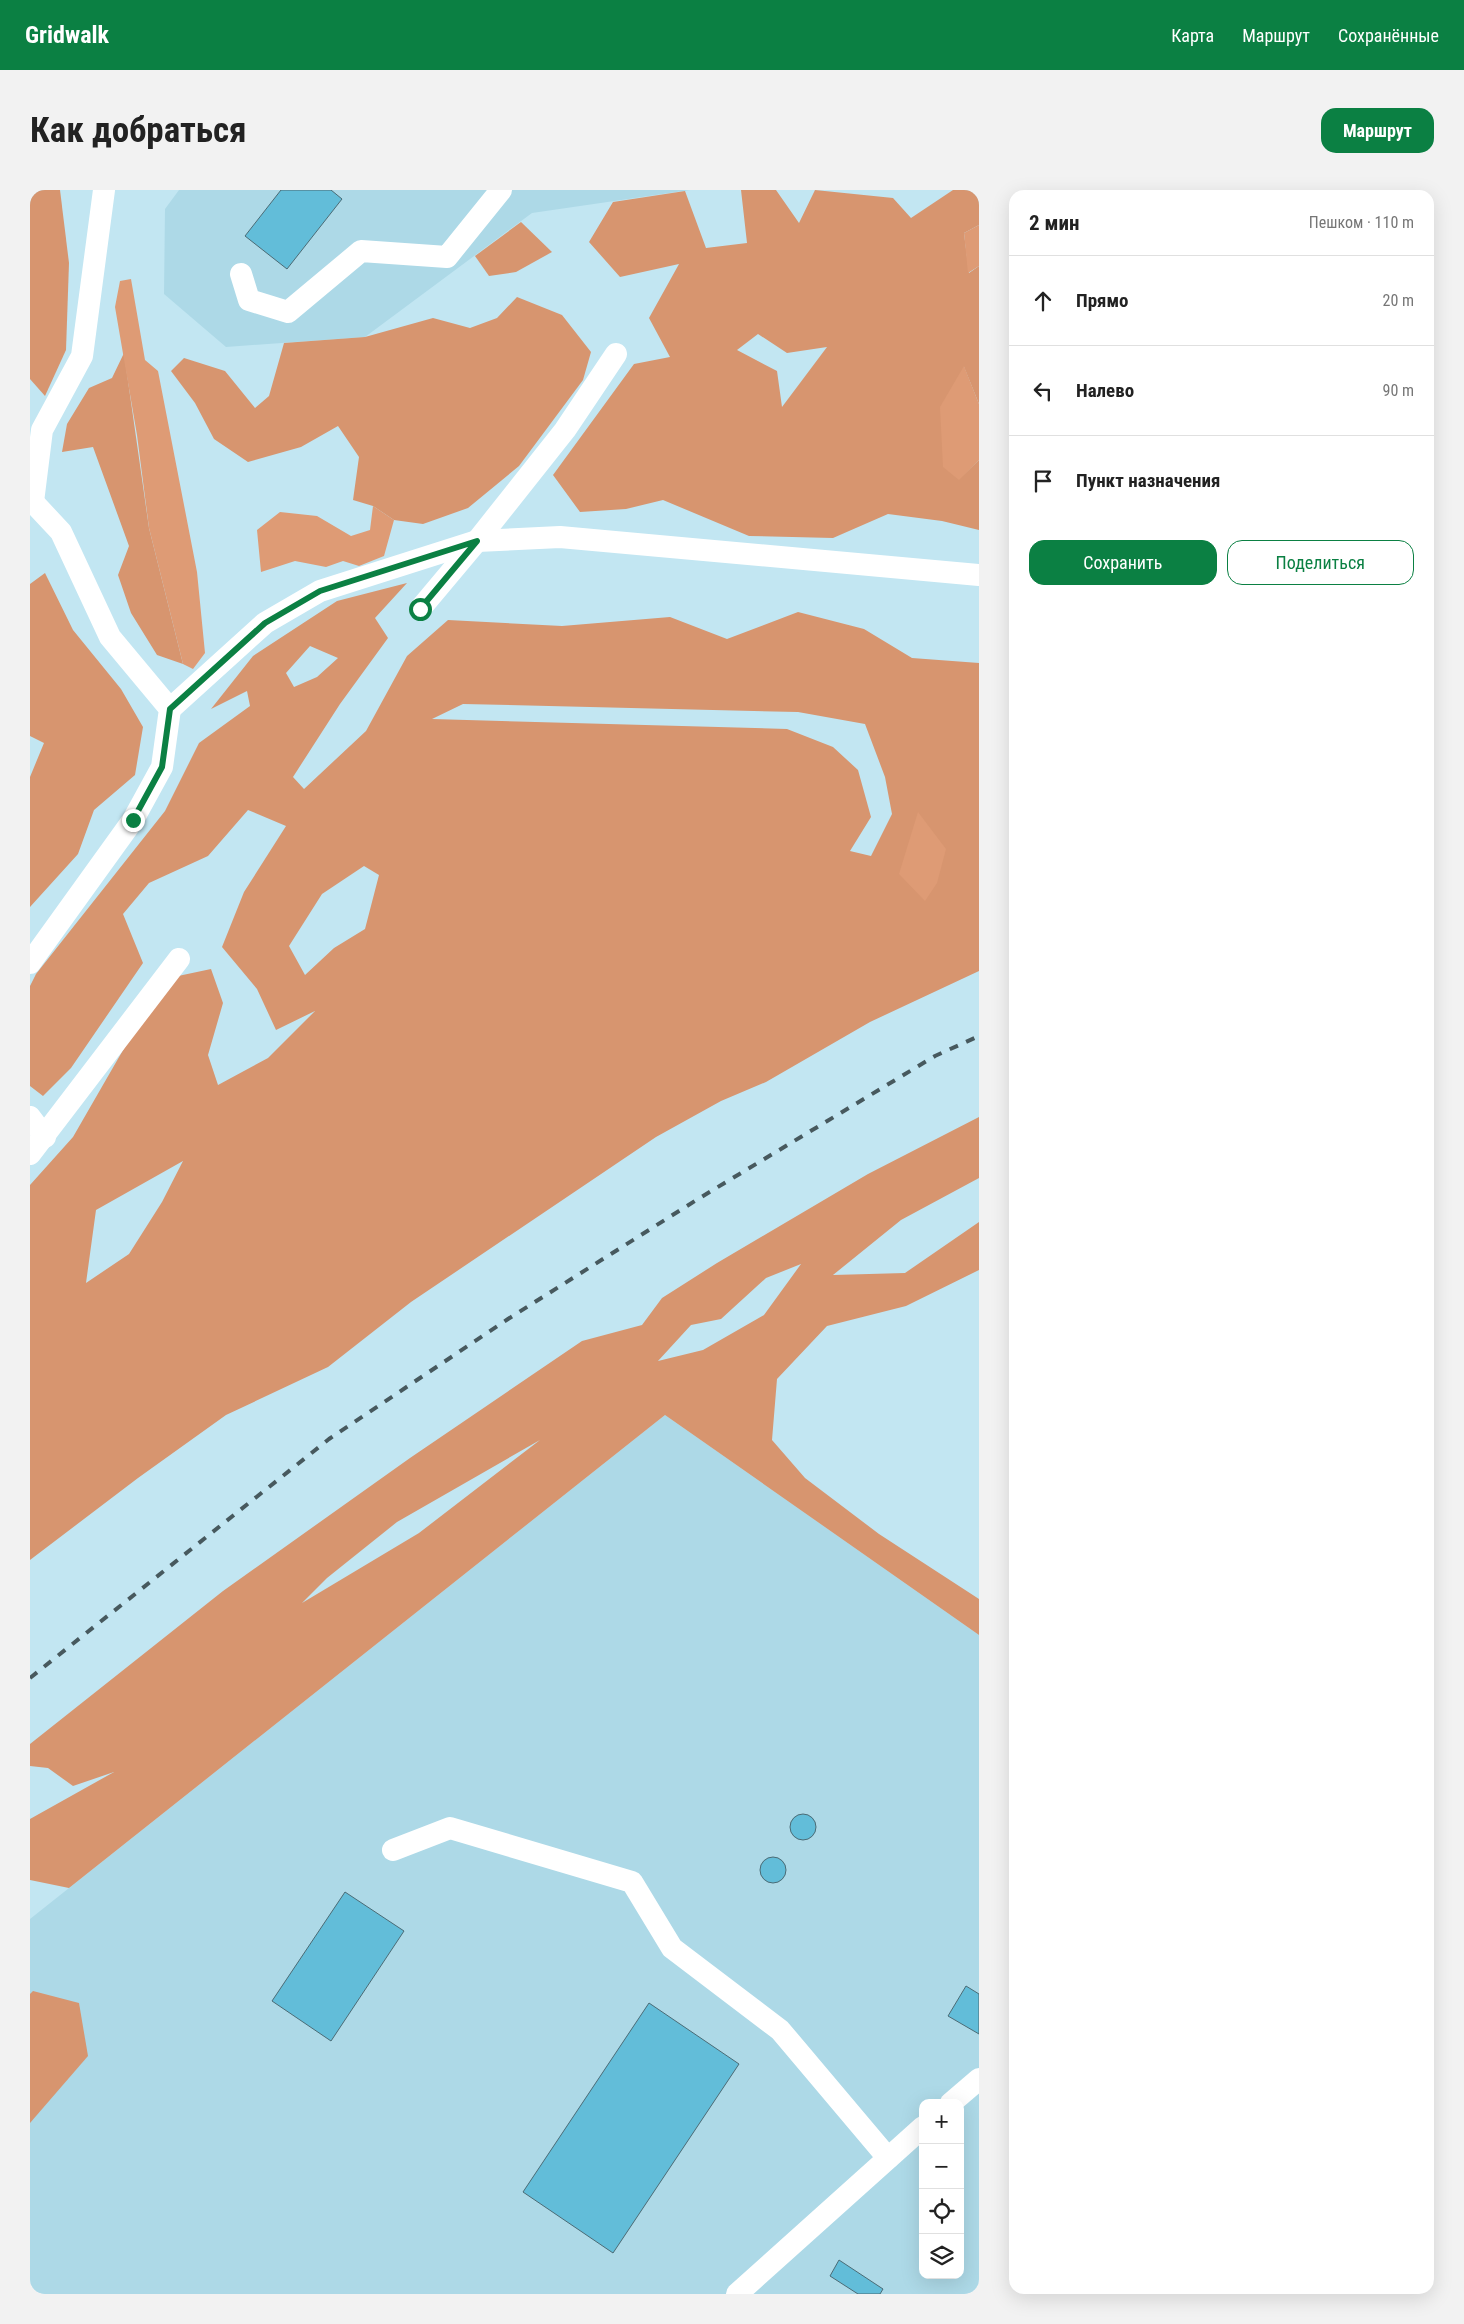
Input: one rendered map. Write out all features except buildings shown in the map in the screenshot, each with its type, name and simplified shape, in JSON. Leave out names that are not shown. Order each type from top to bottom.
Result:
[{"type":"lane","points":[[104,190],[82,356],[42,430],[32,501],[61,532],[110,638],[170,709]]},
{"type":"lane","points":[[241,274],[250,300],[288,312],[361,252],[448,257],[501,190]]},
{"type":"lane","points":[[420,609],[565,430],[616,354]]},
{"type":"lane","points":[[30,963],[138,811],[162,767],[170,709],[265,623],[320,591],[477,541],[560,537],[979,575]]},
{"type":"lane","points":[[30,1154],[179,959]]},
{"type":"lane","points":[[30,1118],[45,1136]]},
{"type":"lane","points":[[393,1850],[450,1828],[632,1882],[672,1948],[780,2030],[888,2158]]},
{"type":"lane","points":[[955,2099],[979,2078]]},
{"type":"lane","points":[[737,2294],[919,2131]]},
{"type":"shaded area","points":[[30,190],[60,190],[69,263],[66,350],[45,396],[30,379]]},
{"type":"shaded area","points":[[179,190],[690,190],[532,213],[365,337],[226,347],[164,294],[165,209]]},
{"type":"shaded area","points":[[741,190],[776,190],[799,223],[815,190],[893,198],[911,218],[953,190],[979,190],[979,225],[964,233],[969,273],[979,266],[979,404],[964,367],[959,479],[979,460],[979,530],[942,521],[888,514],[833,538],[749,536],[663,500],[626,509],[580,512],[553,475],[634,364],[670,357],[649,318],[679,264],[620,277],[589,242],[613,202],[685,191],[706,248],[747,243]],"holes":[[[758,334],[787,353],[827,347],[782,407],[777,371],[737,350]]]},
{"type":"shaded area","points":[[521,222],[552,252],[516,272],[489,276],[475,256]]},
{"type":"shaded area","points":[[979,225],[979,266],[968,273],[964,233]]},
{"type":"shaded area","points":[[131,279],[145,360],[158,371],[197,572],[205,653],[193,669],[183,664],[149,528],[137,435],[115,307],[120,281]]},
{"type":"shaded area","points":[[517,297],[562,315],[591,352],[583,380],[519,466],[468,508],[423,524],[394,520],[373,506],[353,500],[359,457],[338,426],[301,447],[248,462],[214,439],[195,403],[171,371],[184,358],[225,371],[255,408],[269,396],[284,343],[365,337],[433,318],[470,328],[497,318]]},
{"type":"shaded area","points":[[124,353],[149,528],[183,664],[157,655],[131,613],[118,575],[129,546],[93,447],[62,452],[67,424],[89,388],[112,378]]},
{"type":"shaded area","points":[[964,366],[979,404],[979,460],[959,480],[943,467],[940,407]]},
{"type":"shaded area","points":[[373,506],[394,520],[384,556],[359,566],[343,561],[326,567],[295,561],[261,572],[257,530],[280,512],[317,516],[351,536],[370,530]]},
{"type":"shaded area","points":[[45,573],[73,630],[121,689],[143,727],[135,775],[94,810],[78,854],[30,907],[30,777],[44,743],[30,736],[30,584]]},
{"type":"shaded area","points":[[407,583],[375,618],[388,638],[340,704],[293,777],[304,789],[366,731],[407,656],[448,620],[562,626],[670,617],[727,639],[798,612],[864,629],[912,658],[979,663],[979,971],[870,1022],[766,1082],[721,1101],[656,1137],[411,1302],[328,1367],[226,1415],[138,1478],[30,1560],[30,1185],[73,1137],[164,979],[211,969],[223,1003],[208,1055],[218,1085],[268,1058],[315,1011],[276,1030],[257,989],[222,947],[244,892],[286,826],[248,810],[208,856],[149,883],[123,914],[143,963],[71,1068],[43,1096],[30,1086],[30,986],[36,974],[165,811],[199,743],[250,706],[247,691],[211,709],[253,656],[337,601]],"holes":[[[310,646],[338,658],[317,677],[294,687],[286,673]],[[463,704],[798,712],[865,724],[885,777],[892,814],[871,856],[850,851],[871,817],[858,770],[833,747],[787,729],[432,719]],[[364,866],[379,875],[365,929],[334,948],[305,975],[289,946],[322,894]],[[183,1161],[162,1202],[129,1254],[86,1283],[96,1210]]]},
{"type":"shaded area","points":[[918,812],[946,849],[937,883],[925,901],[899,874]]},
{"type":"shaded area","points":[[979,1117],[979,1178],[901,1220],[833,1275],[905,1273],[979,1222],[979,1270],[906,1306],[827,1326],[777,1379],[772,1440],[805,1478],[879,1534],[979,1599],[979,1635],[665,1415],[69,1888],[30,1880],[30,1819],[114,1772],[73,1786],[48,1768],[30,1766],[30,1744],[223,1591],[410,1458],[582,1341],[642,1325],[662,1298],[717,1263],[868,1174]],"holes":[[[801,1264],[764,1315],[703,1350],[658,1361],[691,1325],[721,1319],[766,1278]],[[540,1440],[419,1533],[302,1603],[327,1578],[397,1522]]]},
{"type":"shaded area","points":[[665,1415],[979,1635],[979,2294],[30,2294],[30,1919]]},
{"type":"shaded area","points":[[33,1991],[79,2003],[88,2056],[30,2123],[30,1994]]},
{"type":"railway","points":[[30,1678],[329,1439],[508,1319],[698,1199],[935,1056],[979,1036]]},
{"type":"route","points":[[133,820],[162,767],[170,709],[265,623],[320,591],[393,566],[477,541],[420,609]]}]
